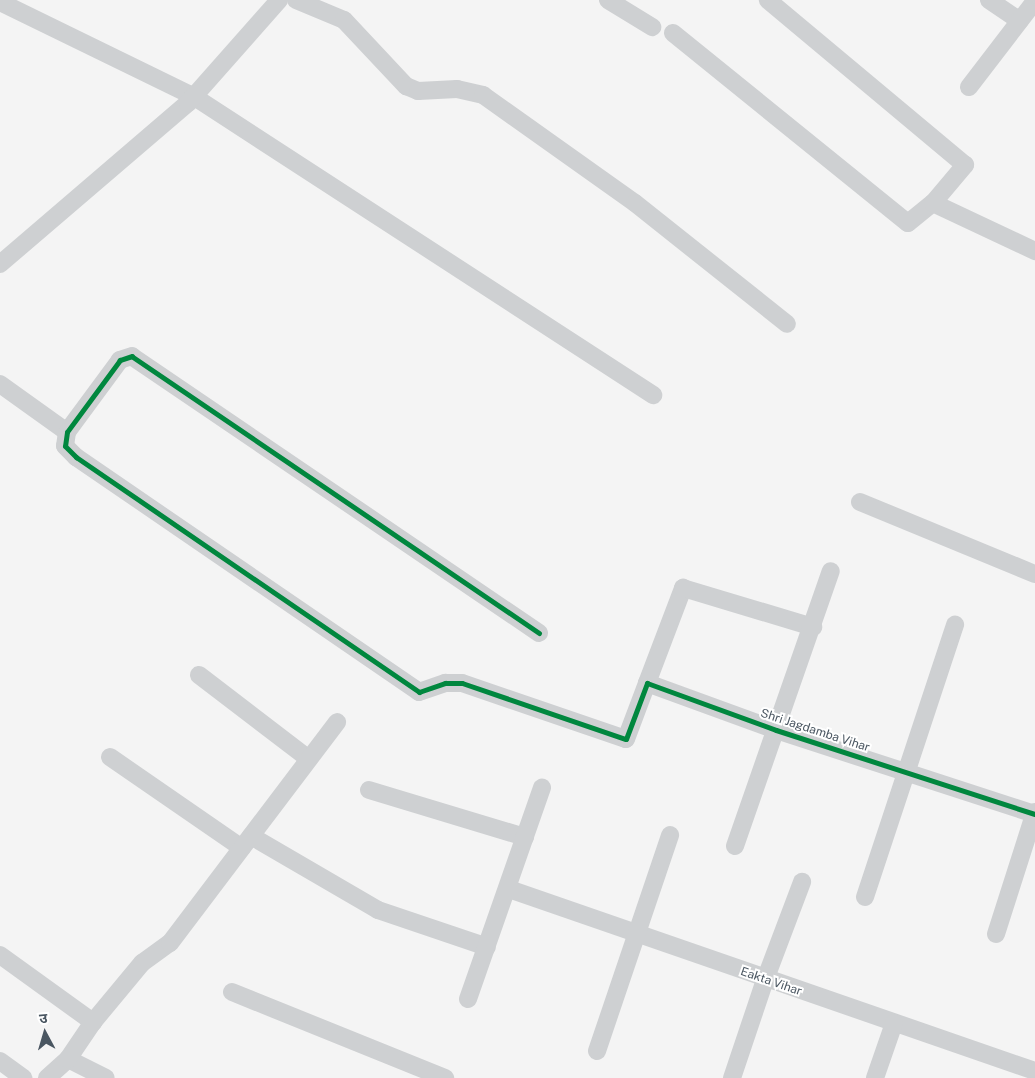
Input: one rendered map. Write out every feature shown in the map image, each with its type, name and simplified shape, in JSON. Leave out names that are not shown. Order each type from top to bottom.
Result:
[{"type":"street","points":[[0,264],[194,96],[279,0]]},
{"type":"street","points":[[296,0],[344,20],[406,86],[418,92],[457,90],[483,95],[635,203],[787,324]]},
{"type":"street","points":[[608,0],[652,28]]},
{"type":"street","points":[[673,33],[908,224],[934,203],[965,166],[768,0]]},
{"type":"street","points":[[989,0],[1020,21]]},
{"type":"street","points":[[969,87],[1035,1]]},
{"type":"street","points":[[0,2],[194,96],[653,395]]},
{"type":"street","points":[[934,203],[1035,251]]},
{"type":"street","points":[[539,633],[132,356],[120,360],[67,432],[65,446],[76,457],[419,692],[445,683],[462,682],[626,740],[679,592],[684,588],[813,627]]},
{"type":"street","points":[[0,384],[67,432]]},
{"type":"street","points":[[860,502],[1035,574]]},
{"type":"street","points":[[735,846],[831,571]]},
{"type":"street","points":[[865,897],[956,625]]},
{"type":"street","points":[[199,675],[309,759]]},
{"type":"street","name":"Shri Jagdamba Vihar","points":[[647,683],[776,730],[1035,813]]},
{"type":"street","points":[[47,1078],[68,1059],[93,1022],[142,964],[170,942],[337,722]]},
{"type":"street","points":[[110,757],[246,842],[378,910],[487,947]]},
{"type":"street","points":[[468,999],[542,788]]},
{"type":"street","points":[[369,790],[525,837]]},
{"type":"street","points":[[996,934],[1035,813]]},
{"type":"street","points":[[597,1051],[638,935],[670,835]]},
{"type":"street","points":[[732,1078],[764,980],[802,882]]},
{"type":"street","name":"Eakta Vihar","points":[[508,889],[764,980],[894,1023],[1026,1072]]},
{"type":"street","points":[[0,956],[93,1022]]},
{"type":"street","points":[[232,992],[445,1078]]},
{"type":"street","points":[[875,1078],[894,1023]]},
{"type":"street","points":[[68,1059],[106,1078]]},
{"type":"street","points":[[0,1061],[23,1078]]},
{"type":"cycle path","points":[[539,633],[132,356],[120,360],[67,432],[65,446],[76,457],[419,692],[445,683],[462,683],[626,739],[647,683],[776,730],[1035,814]]}]
